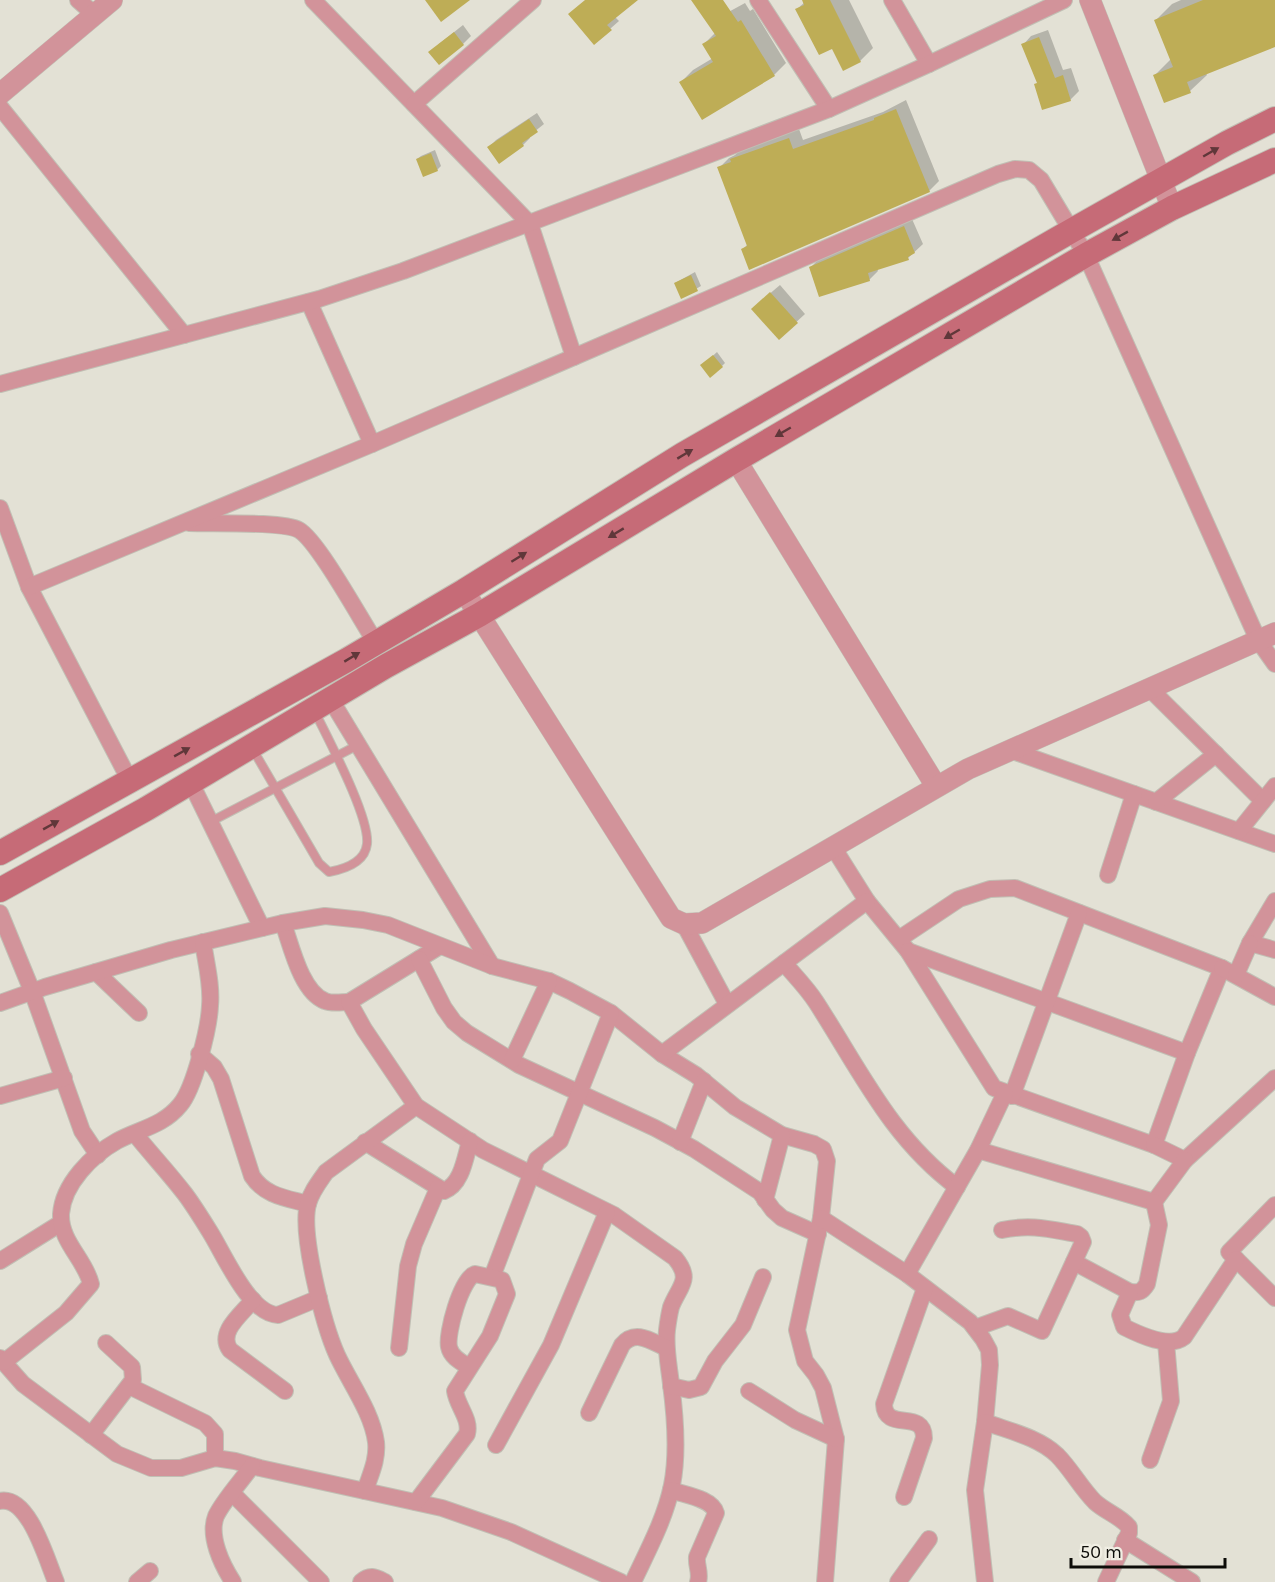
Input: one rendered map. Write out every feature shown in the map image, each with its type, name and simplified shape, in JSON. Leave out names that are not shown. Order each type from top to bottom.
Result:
[{"type":"main road","points":[[0,854],[376,643],[682,455],[1227,142],[1275,119]]},
{"type":"main road","points":[[0,890],[191,783],[386,666],[479,615],[736,460],[1086,255],[1172,208],[1275,160]]},
{"type":"street","points":[[78,0],[94,15]]},
{"type":"street","points":[[0,94],[112,0]]},
{"type":"street","points":[[313,0],[530,224],[574,357]]},
{"type":"street","points":[[414,104],[533,0]]},
{"type":"street","points":[[758,0],[829,109]]},
{"type":"street","points":[[892,0],[928,64]]},
{"type":"street","points":[[0,384],[309,302],[403,271],[829,109],[1064,0]]},
{"type":"street","points":[[1090,0],[1172,208]]},
{"type":"street","points":[[0,107],[184,335]]},
{"type":"street","points":[[29,587],[372,444],[998,174],[1016,169],[1029,170],[1041,180],[1086,255],[1267,637],[1275,664]]},
{"type":"street","points":[[309,302],[372,444]]},
{"type":"street","points":[[736,460],[936,786]]},
{"type":"street","points":[[0,508],[29,587],[130,781]]},
{"type":"street","points":[[182,523],[278,525],[298,530],[314,544],[376,643]]},
{"type":"street","points":[[464,591],[671,918],[684,924],[702,923],[936,786],[1010,750],[1267,637]]},
{"type":"street","points":[[1149,688],[1263,801]]},
{"type":"street","points":[[323,705],[358,745],[492,966]]},
{"type":"street","points":[[1010,750],[1275,844]]},
{"type":"street","points":[[1156,802],[1216,754]]},
{"type":"street","points":[[191,783],[262,927]]},
{"type":"street","points":[[1239,831],[1275,786]]},
{"type":"street","points":[[1108,875],[1134,794]]},
{"type":"street","points":[[833,847],[867,901],[904,945],[994,1088],[1154,1145],[1185,1160]]},
{"type":"street","points":[[904,945],[959,898],[990,889],[1015,888],[1229,971],[1275,997]]},
{"type":"street","points":[[662,1054],[867,901]]},
{"type":"street","points":[[1154,1145],[1187,1053],[1229,971],[1250,943],[1275,901]]},
{"type":"street","points":[[0,913],[32,991],[82,1131],[98,1155]]},
{"type":"street","points":[[907,1274],[1009,1095],[1079,913]]},
{"type":"street","points":[[0,1004],[32,991],[96,972],[262,927],[325,916],[363,920],[388,925],[492,966],[549,981],[611,1013],[662,1054],[704,1081],[735,1107],[782,1135],[814,1144],[823,1149],[827,1161],[819,1226],[797,1330],[805,1361],[823,1388],[836,1439],[825,1582]]},
{"type":"street","points":[[283,923],[306,984],[314,996],[327,1002],[349,1002],[440,946]]},
{"type":"street","points":[[684,924],[727,1004]]},
{"type":"street","points":[[203,942],[210,1005],[200,1054],[188,1092],[180,1106],[165,1119],[116,1142],[75,1177],[64,1200],[61,1223],[68,1244],[91,1284],[66,1313],[2,1360],[23,1384],[117,1454],[151,1468],[181,1468],[215,1458],[442,1508],[512,1532],[621,1582]]},
{"type":"street","points":[[1250,943],[1275,950]]},
{"type":"street","points":[[904,945],[1046,1002],[1187,1053]]},
{"type":"street","points":[[419,959],[444,1008],[467,1034],[579,1094],[680,1142],[760,1192],[782,1218],[819,1226],[907,1274],[970,1322],[989,1350],[990,1365],[985,1422],[975,1490],[985,1582]]},
{"type":"street","points":[[784,963],[814,1000],[877,1102],[897,1129],[934,1170],[957,1187]]},
{"type":"street","points":[[96,972],[139,1012]]},
{"type":"street","points":[[512,1060],[549,981]]},
{"type":"street","points":[[349,1002],[364,1029],[416,1106],[470,1141],[607,1212],[668,1253],[682,1267],[685,1275],[683,1285],[668,1318],[666,1348],[675,1451],[671,1490],[665,1511],[633,1582]]},
{"type":"street","points":[[492,1277],[537,1159],[560,1141],[611,1013]]},
{"type":"street","points":[[200,1054],[214,1067],[221,1079],[252,1176],[258,1185],[270,1194],[308,1204]]},
{"type":"street","points":[[0,1096],[64,1078]]},
{"type":"street","points":[[1074,1262],[1130,1292],[1143,1291],[1147,1284],[1159,1225],[1154,1202],[1185,1160],[1275,1078]]},
{"type":"street","points":[[680,1142],[704,1081]]},
{"type":"street","points":[[365,1491],[376,1460],[376,1443],[373,1430],[336,1353],[319,1298],[306,1227],[308,1204],[316,1185],[326,1172],[416,1106]]},
{"type":"street","points":[[135,1134],[184,1194],[210,1232],[234,1274],[263,1311],[271,1315],[278,1315],[319,1298]]},
{"type":"street","points":[[765,1200],[782,1135]]},
{"type":"street","points":[[365,1142],[444,1191],[457,1183],[470,1141]]},
{"type":"street","points":[[978,1150],[1154,1202]]},
{"type":"street","points":[[399,1348],[408,1266],[414,1244],[438,1188]]},
{"type":"street","points":[[1275,1205],[1229,1252],[1275,1298]]},
{"type":"street","points":[[496,1445],[551,1345],[607,1212]]},
{"type":"street","points":[[0,1261],[61,1223]]},
{"type":"street","points":[[975,1328],[1008,1316],[1042,1330],[1083,1242],[1077,1234],[1024,1225],[1002,1230]]},
{"type":"street","points":[[1130,1292],[1120,1315],[1124,1327],[1174,1343],[1184,1337],[1236,1259]]},
{"type":"street","points":[[416,1502],[467,1434],[466,1419],[458,1405],[455,1390],[497,1322],[507,1294],[502,1280],[475,1274],[470,1276],[460,1293],[449,1341],[452,1354],[469,1367]]},
{"type":"street","points":[[671,1386],[689,1390],[701,1387],[715,1361],[743,1325],[763,1277]]},
{"type":"street","points":[[904,1497],[924,1438],[924,1429],[915,1422],[891,1418],[886,1414],[884,1404],[925,1288]]},
{"type":"street","points":[[253,1300],[228,1330],[225,1336],[226,1344],[230,1350],[285,1391]]},
{"type":"street","points":[[589,1413],[627,1339],[634,1336],[643,1337],[666,1348]]},
{"type":"street","points":[[1150,1460],[1171,1401],[1166,1342]]},
{"type":"street","points":[[91,1435],[133,1380],[132,1367],[106,1343]]},
{"type":"street","points":[[129,1386],[205,1423],[215,1434],[215,1458]]},
{"type":"street","points":[[749,1391],[795,1420],[836,1439]]},
{"type":"street","points":[[985,1422],[1047,1447],[1058,1456],[1088,1495],[1102,1509],[1130,1527],[1106,1582]]},
{"type":"street","points":[[233,1582],[215,1543],[213,1528],[216,1515],[252,1466]]},
{"type":"street","points":[[671,1490],[709,1503],[715,1508],[716,1513],[697,1557],[696,1563],[700,1574],[698,1582]]},
{"type":"street","points":[[232,1493],[321,1582]]},
{"type":"street","points":[[0,1501],[14,1502],[21,1509],[34,1528],[56,1582]]},
{"type":"street","points":[[898,1582],[929,1539]]},
{"type":"street","points":[[1125,1540],[1192,1582]]},
{"type":"street","points":[[137,1582],[150,1571]]},
{"type":"street","points":[[361,1582],[367,1577],[374,1576],[385,1582]]},
{"type":"lane","points":[[252,747],[319,863],[329,872],[351,866],[362,857],[367,846],[367,833],[362,813],[336,757],[323,705]]},
{"type":"lane","points":[[210,822],[358,745]]},
{"type":"building","points":[[425,0],[470,0],[441,22]]},
{"type":"building","points":[[585,0],[638,0],[607,25],[612,30],[594,45],[568,14]]},
{"type":"building","points":[[691,0],[723,0],[738,22],[741,20],[775,76],[702,120],[679,82],[713,62],[702,44],[716,36]]},
{"type":"building","points":[[802,0],[830,0],[861,62],[843,71],[832,49],[819,55],[795,9],[804,5]]},
{"type":"building","points":[[1203,0],[1275,0],[1275,47],[1187,82],[1191,93],[1164,103],[1153,75],[1173,67],[1154,20]]},
{"type":"building","points":[[454,32],[464,45],[439,65],[428,52]]},
{"type":"building","points":[[1039,37],[1055,78],[1063,75],[1071,101],[1042,110],[1034,84],[1037,83],[1021,44]]},
{"type":"building","points":[[896,109],[930,192],[749,270],[741,249],[747,246],[717,167],[731,162],[730,159],[789,138],[793,149],[874,120]]},
{"type":"building","points":[[529,119],[538,132],[522,143],[524,146],[499,164],[487,147]]},
{"type":"building","points":[[431,153],[438,171],[423,177],[416,159]]},
{"type":"building","points":[[904,226],[915,253],[908,257],[909,260],[868,273],[870,281],[819,297],[809,267]]},
{"type":"building","points":[[691,275],[698,291],[681,299],[674,283]]},
{"type":"building","points":[[770,292],[798,323],[779,340],[751,309]]},
{"type":"building","points":[[713,355],[723,367],[710,378],[700,365]]}]
